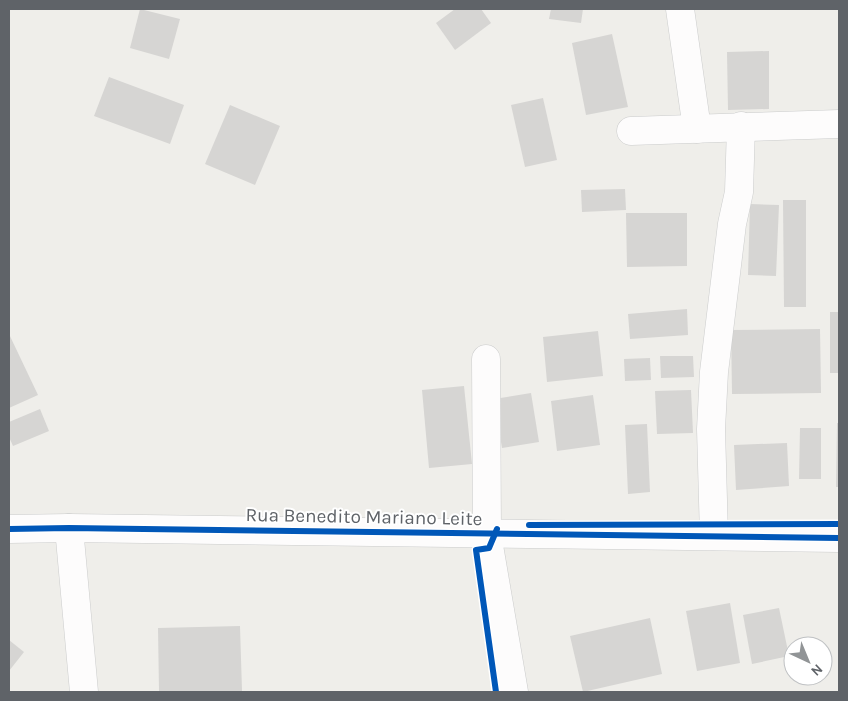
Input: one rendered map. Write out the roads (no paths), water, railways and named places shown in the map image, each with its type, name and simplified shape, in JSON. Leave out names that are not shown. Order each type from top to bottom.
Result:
[{"type":"street","points":[[680,9],[697,129]]},
{"type":"street","points":[[631,131],[839,124]]},
{"type":"street","points":[[714,536],[711,430],[714,372],[732,224],[739,192],[742,126]]},
{"type":"street","points":[[486,359],[487,534],[514,692]]},
{"type":"street","points":[[69,528],[84,692]]},
{"type":"street","name":"Rua Benedito Mariano Leite","points":[[9,529],[69,528],[839,538]]}]
